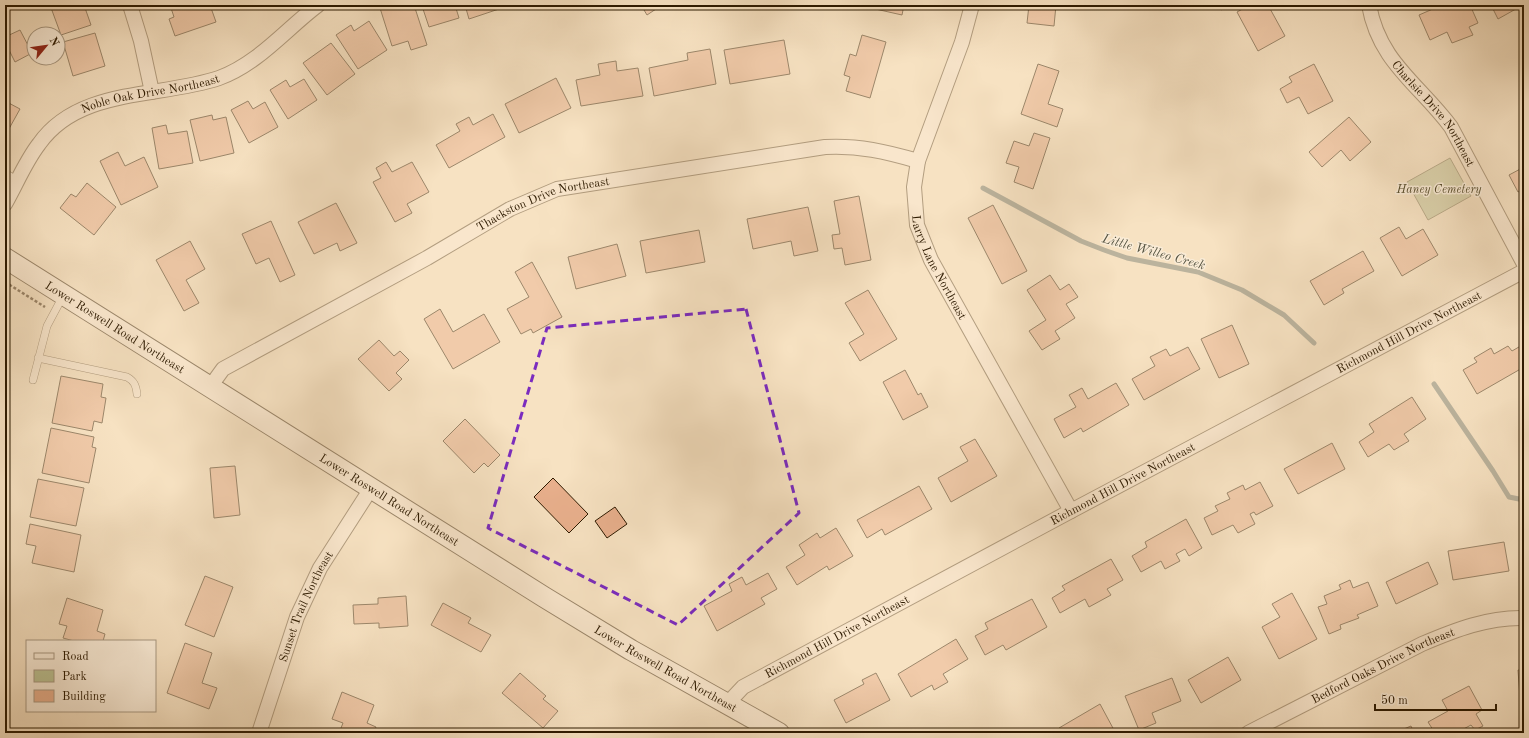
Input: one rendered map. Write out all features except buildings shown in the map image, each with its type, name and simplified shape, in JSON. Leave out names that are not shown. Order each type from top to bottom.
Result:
[{"type":"street","points":[[130,5],[141,41],[152,92]]},
{"type":"street","name":"Noble Oak Drive Northeast","points":[[5,204],[39,143],[56,125],[71,114],[90,106],[219,78],[242,67],[276,41],[318,5]]},
{"type":"street","name":"Larry Lane Northeast","points":[[972,5],[962,42],[918,161],[914,187],[917,225],[923,242],[1071,511]]},
{"type":"street","name":"Charlsie Drive Northeast","points":[[1369,5],[1378,37],[1388,55],[1402,73],[1438,110],[1451,127],[1524,264]]},
{"type":"street","name":"Thackston Drive Northeast","points":[[210,387],[223,369],[427,258],[510,209],[557,189],[825,147],[848,146],[873,149],[918,161]]},
{"type":"street","name":"Lower Roswell Road Northeast","points":[[5,258],[64,294],[370,490],[557,606],[779,733]]},
{"type":"street","name":"Richmond Hill Drive Northeast","points":[[727,704],[743,687],[1524,271]]},
{"type":"street","name":"Sunset Trail Northeast","points":[[259,733],[297,617],[320,568],[370,490]]},
{"type":"street","name":"Bedford Oaks Drive Northeast","points":[[1248,733],[1422,644],[1449,632],[1506,617],[1524,618]]},
{"type":"lane","points":[[5,173],[18,181]]},
{"type":"lane","points":[[33,380],[46,326],[64,294]]},
{"type":"lane","points":[[38,358],[127,377],[133,380],[136,386],[137,394]]},
{"type":"highlighted area","points":[[746,309],[799,513],[678,625],[488,528],[547,328]]},
{"type":"green space","name":"Haney Cemetery","points":[[1450,158],[1471,196],[1428,220],[1407,182]]},
{"type":"waterway","name":"Little Willeo Creek","points":[[983,188],[1081,241],[1127,258],[1198,272],[1242,290],[1284,315],[1314,343]]},
{"type":"waterway","name":"Little Willeo Creek","points":[[1434,384],[1509,497],[1524,500]]}]
